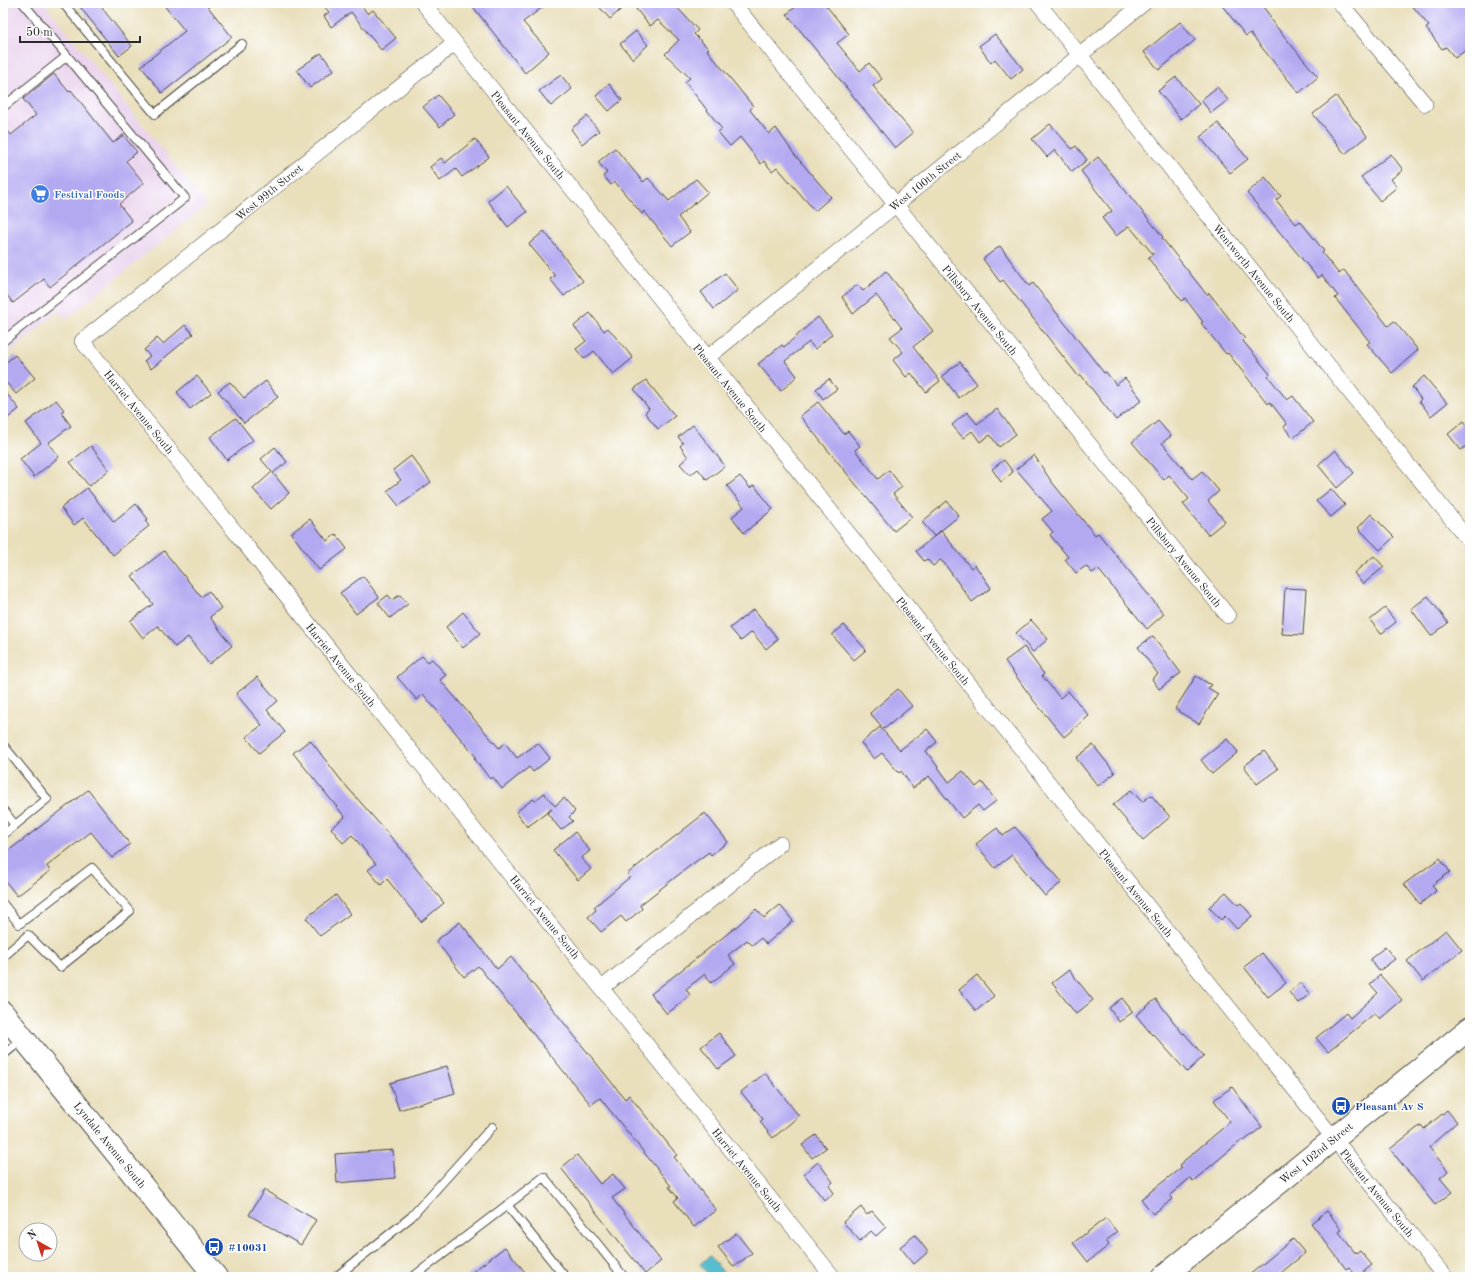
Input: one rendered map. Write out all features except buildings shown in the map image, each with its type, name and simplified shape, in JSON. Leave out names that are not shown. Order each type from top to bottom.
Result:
[{"type":"street","name":"Pleasant Avenue South","points":[[423,3],[1333,1139],[1446,1277]]},
{"type":"street","name":"Pillsbury Avenue South","points":[[734,3],[895,206],[1228,616]]},
{"type":"street","name":"Wentworth Avenue South","points":[[1038,3],[1470,542]]},
{"type":"street","name":"West 100th Street","points":[[707,358],[1144,3]]},
{"type":"street","points":[[1340,3],[1425,104]]},
{"type":"street","name":"West 99th Street","points":[[82,341],[455,43]]},
{"type":"street","name":"Harriet Avenue South","points":[[82,341],[833,1277]]},
{"type":"street","points":[[602,988],[780,844]]},
{"type":"street","name":"Lyndale Avenue South","points":[[3,1013],[216,1277]]},
{"type":"street","name":"West 102nd Street","points":[[1163,1277],[1470,1028]]},
{"type":"lane","points":[[3,340],[184,198],[23,3]]},
{"type":"lane","points":[[63,3],[155,114],[242,44]]},
{"type":"lane","points":[[3,107],[67,56]]},
{"type":"lane","points":[[3,745],[47,799],[3,835]]},
{"type":"lane","points":[[3,810],[15,825]]},
{"type":"lane","points":[[3,904],[19,924],[28,935],[60,967],[130,910],[92,868],[19,924]]},
{"type":"lane","points":[[3,957],[28,935]]},
{"type":"lane","points":[[3,1055],[24,1039]]},
{"type":"lane","points":[[336,1277],[411,1217],[492,1127]]},
{"type":"lane","points":[[412,1277],[544,1177],[624,1277]]},
{"type":"lane","points":[[507,1205],[565,1277]]},
{"type":"shaded area","points":[[3,3],[44,3],[207,205],[66,319],[59,311],[3,358]]},
{"type":"water","points":[[710,1256],[726,1276],[710,1277],[700,1264]]},
{"type":"place","name":"Festival Foods","points":[[40,194]]},
{"type":"place","name":"Pleasant Av S","points":[[1341,1106]]},
{"type":"place","name":"#10031","points":[[214,1247]]}]
